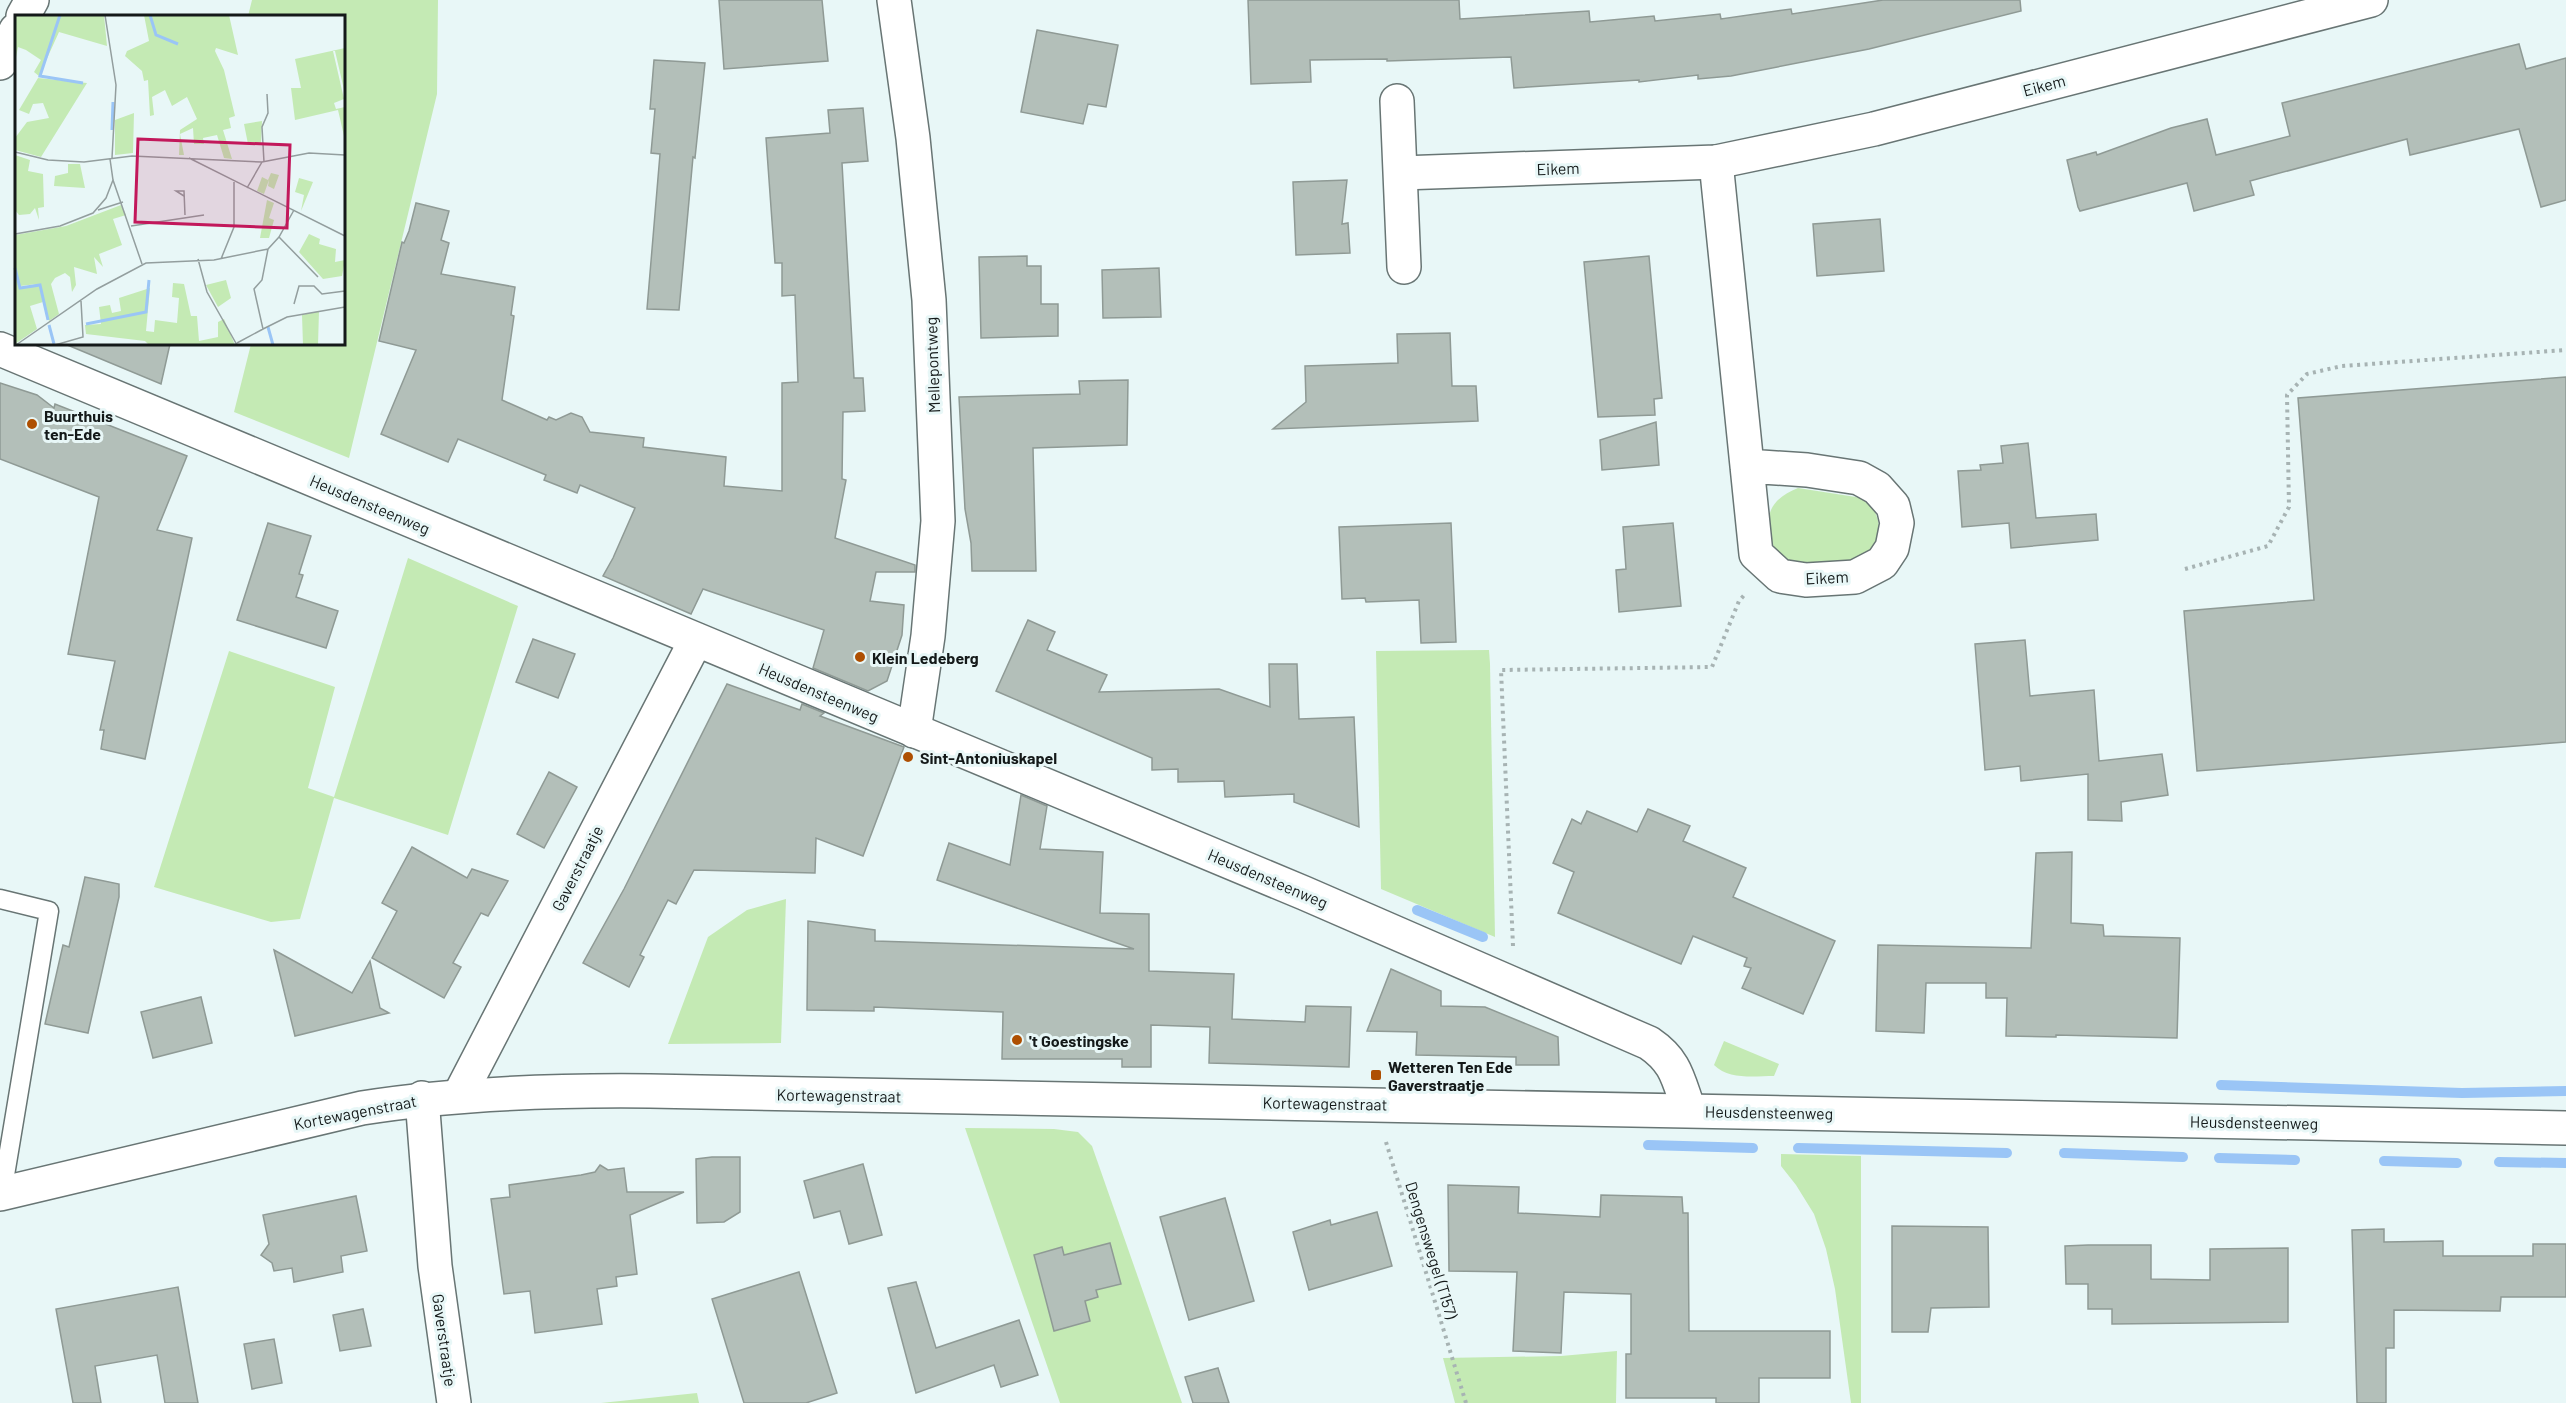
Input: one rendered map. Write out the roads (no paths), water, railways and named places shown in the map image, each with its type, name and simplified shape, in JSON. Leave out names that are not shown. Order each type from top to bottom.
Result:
[{"type":"street","points":[[24,15],[32,0]]},
{"type":"street","name":"Mellepontweg","points":[[894,0],[913,138],[929,300],[938,521],[928,636],[914,731]]},
{"type":"street","name":"Eikem","points":[[1401,173],[1716,162],[1874,129],[2371,0]]},
{"type":"street","points":[[0,63],[15,32]]},
{"type":"street","points":[[1397,101],[1404,267]]},
{"type":"street","points":[[1716,162],[1747,466]]},
{"type":"street","name":"Heusdensteenweg","points":[[0,349],[1304,893],[1649,1043],[1666,1055],[1680,1080],[1689,1110],[2566,1128]]},
{"type":"street","name":"Eikem","points":[[1747,466],[1807,470],[1859,478],[1877,488],[1893,506],[1897,523],[1893,545],[1882,563],[1855,577],[1806,580],[1780,576],[1756,554],[1747,466]]},
{"type":"street","name":"Gaverstraatje","points":[[459,1095],[696,640]]},
{"type":"street","name":"Kortewagenstraat","points":[[1,1193],[362,1108],[422,1098],[459,1095],[643,1091],[1689,1110]]},
{"type":"street","name":"Gaverstraatje","points":[[422,1098],[435,1266],[454,1403]]},
{"type":"lane","points":[[0,899],[49,911],[1,1193]]},
{"type":"waterway","points":[[1417,910],[1483,937]]},
{"type":"waterway","points":[[2221,1085],[2462,1093],[2566,1091]]},
{"type":"waterway","points":[[1648,1145],[1753,1148]]},
{"type":"waterway","points":[[1798,1148],[2007,1153]]},
{"type":"waterway","points":[[2064,1153],[2183,1157]]},
{"type":"waterway","points":[[2219,1158],[2295,1160]]},
{"type":"waterway","points":[[2384,1161],[2457,1163]]},
{"type":"waterway","points":[[2499,1162],[2566,1163]]},
{"type":"place","name":"Buurthuis ten-Ede","points":[[32,424]]},
{"type":"place","name":"Klein Ledeberg","points":[[860,657]]},
{"type":"place","name":"Sint-Antoniuskapel","points":[[908,757]]},
{"type":"place","name":"'t Goestingske","points":[[1017,1040]]},
{"type":"place","name":"Wetteren Ten Ede Gaverstraatje","points":[[1376,1075]]}]
